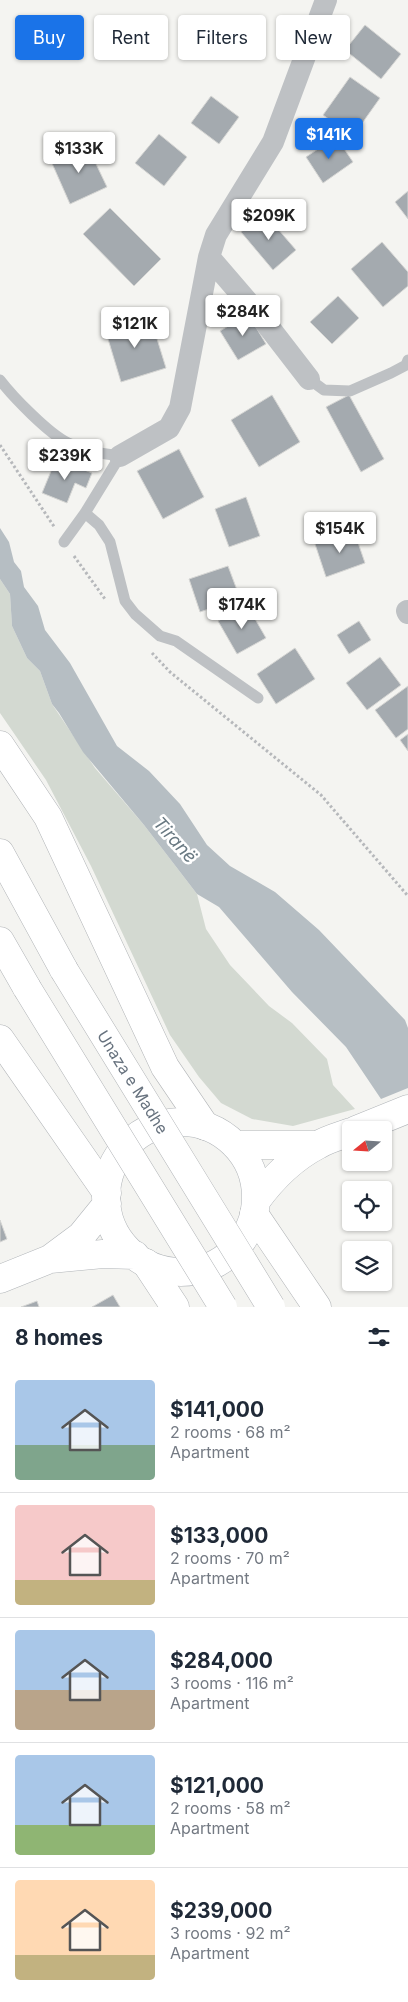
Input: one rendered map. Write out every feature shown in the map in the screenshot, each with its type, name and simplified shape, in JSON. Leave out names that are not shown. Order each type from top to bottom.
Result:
[{"type":"main road","points":[[0,745],[48,817],[166,1067],[205,1126]]},
{"type":"main road","name":"Unaza e Madhe","points":[[0,853],[64,970],[271,1307]]},
{"type":"main road","points":[[0,941],[223,1307]]},
{"type":"main road","points":[[0,1039],[107,1199]]},
{"type":"main road","points":[[379,1121],[408,1109]]},
{"type":"main road","points":[[175,1307],[141,1259],[118,1237],[110,1221],[107,1199],[114,1164],[125,1147],[141,1134],[159,1125],[180,1122],[205,1126],[219,1132],[235,1145],[247,1161],[254,1180],[255,1207],[317,1307]]},
{"type":"main road","points":[[0,1280],[50,1260],[104,1254],[141,1259],[174,1272],[192,1272],[208,1267],[224,1259],[237,1248],[247,1234],[255,1207],[277,1175],[318,1145],[342,1136]]},
{"type":"main road","points":[[235,1145],[318,1145]]},
{"type":"main road","points":[[50,1260],[81,1236],[107,1199]]},
{"type":"street","points":[[120,456],[169,428],[180,408],[209,257],[216,235],[273,142],[326,0]]},
{"type":"street","points":[[209,257],[265,322],[309,379]]},
{"type":"lane","points":[[309,379],[324,390],[350,391],[391,373],[406,364],[408,360]]},
{"type":"lane","points":[[0,380],[34,415],[66,442],[95,454],[120,456],[85,513],[64,542]]},
{"type":"lane","points":[[85,513],[99,525],[110,542],[125,601],[140,620],[160,636],[176,641],[258,698]]},
{"type":"path","points":[[0,445],[64,542],[106,601]]},
{"type":"path","points":[[150,651],[170,672],[321,795],[408,896]]},
{"type":"shaded area","points":[[0,579],[10,594],[12,626],[27,658],[40,671],[52,704],[95,768],[144,825],[197,894],[206,929],[230,965],[269,1006],[292,1023],[327,1059],[333,1085],[355,1109],[293,1126],[252,1119],[221,1103],[199,1077],[170,1035],[91,866],[46,780],[0,713]]},
{"type":"water","name":"Tiranë","points":[[0,528],[9,542],[14,562],[21,571],[24,587],[38,606],[45,630],[70,663],[117,746],[149,771],[180,804],[207,845],[230,866],[275,892],[319,930],[405,1020],[408,1028],[408,1088],[381,1099],[346,1047],[292,992],[219,907],[197,894],[144,825],[83,752],[52,704],[40,671],[27,658],[12,626],[10,594],[0,579]]},
{"type":"building","points":[[365,25],[401,54],[381,79],[350,54],[350,44]]},
{"type":"building","points":[[350,77],[380,98],[353,136],[323,115]]},
{"type":"building","points":[[211,96],[239,117],[219,144],[191,123]]},
{"type":"building","points":[[159,134],[187,157],[164,186],[135,163]]},
{"type":"building","points":[[336,137],[353,162],[323,183],[306,157]]},
{"type":"building","points":[[87,145],[107,187],[70,204],[51,161]]},
{"type":"building","points":[[408,191],[408,219],[395,202]]},
{"type":"building","points":[[110,208],[161,259],[134,286],[83,234]]},
{"type":"building","points":[[264,213],[296,250],[273,270],[241,232]]},
{"type":"building","points":[[382,242],[408,272],[408,286],[383,307],[351,269]]},
{"type":"building","points":[[338,296],[359,318],[332,344],[310,322]]},
{"type":"building","points":[[248,314],[266,344],[238,360],[220,331]]},
{"type":"building","points":[[150,316],[166,368],[121,382],[105,329]]},
{"type":"building","points":[[272,395],[300,442],[259,467],[231,420]]},
{"type":"building","points":[[349,395],[384,459],[361,472],[326,407]]},
{"type":"building","points":[[179,449],[204,497],[163,519],[137,471]]},
{"type":"building","points":[[56,459],[92,473],[86,488],[75,483],[67,503],[42,493]]},
{"type":"building","points":[[246,497],[260,536],[229,547],[215,509]]},
{"type":"building","points":[[354,531],[365,563],[326,577],[315,544]]},
{"type":"building","points":[[228,566],[240,598],[200,612],[189,579]]},
{"type":"building","points":[[247,605],[266,638],[237,654],[218,621]]},
{"type":"building","points":[[359,621],[371,640],[349,654],[337,635]]},
{"type":"building","points":[[295,648],[315,679],[276,704],[257,674]]},
{"type":"building","points":[[380,657],[401,685],[367,710],[346,683]]},
{"type":"building","points":[[408,686],[408,729],[396,738],[375,710]]},
{"type":"building","points":[[408,734],[408,751],[400,740]]},
{"type":"building","points":[[0,1220],[7,1239],[0,1242]]},
{"type":"building","points":[[113,1295],[120,1307],[92,1307]]},
{"type":"building","points":[[37,1301],[39,1307],[21,1307]]}]
